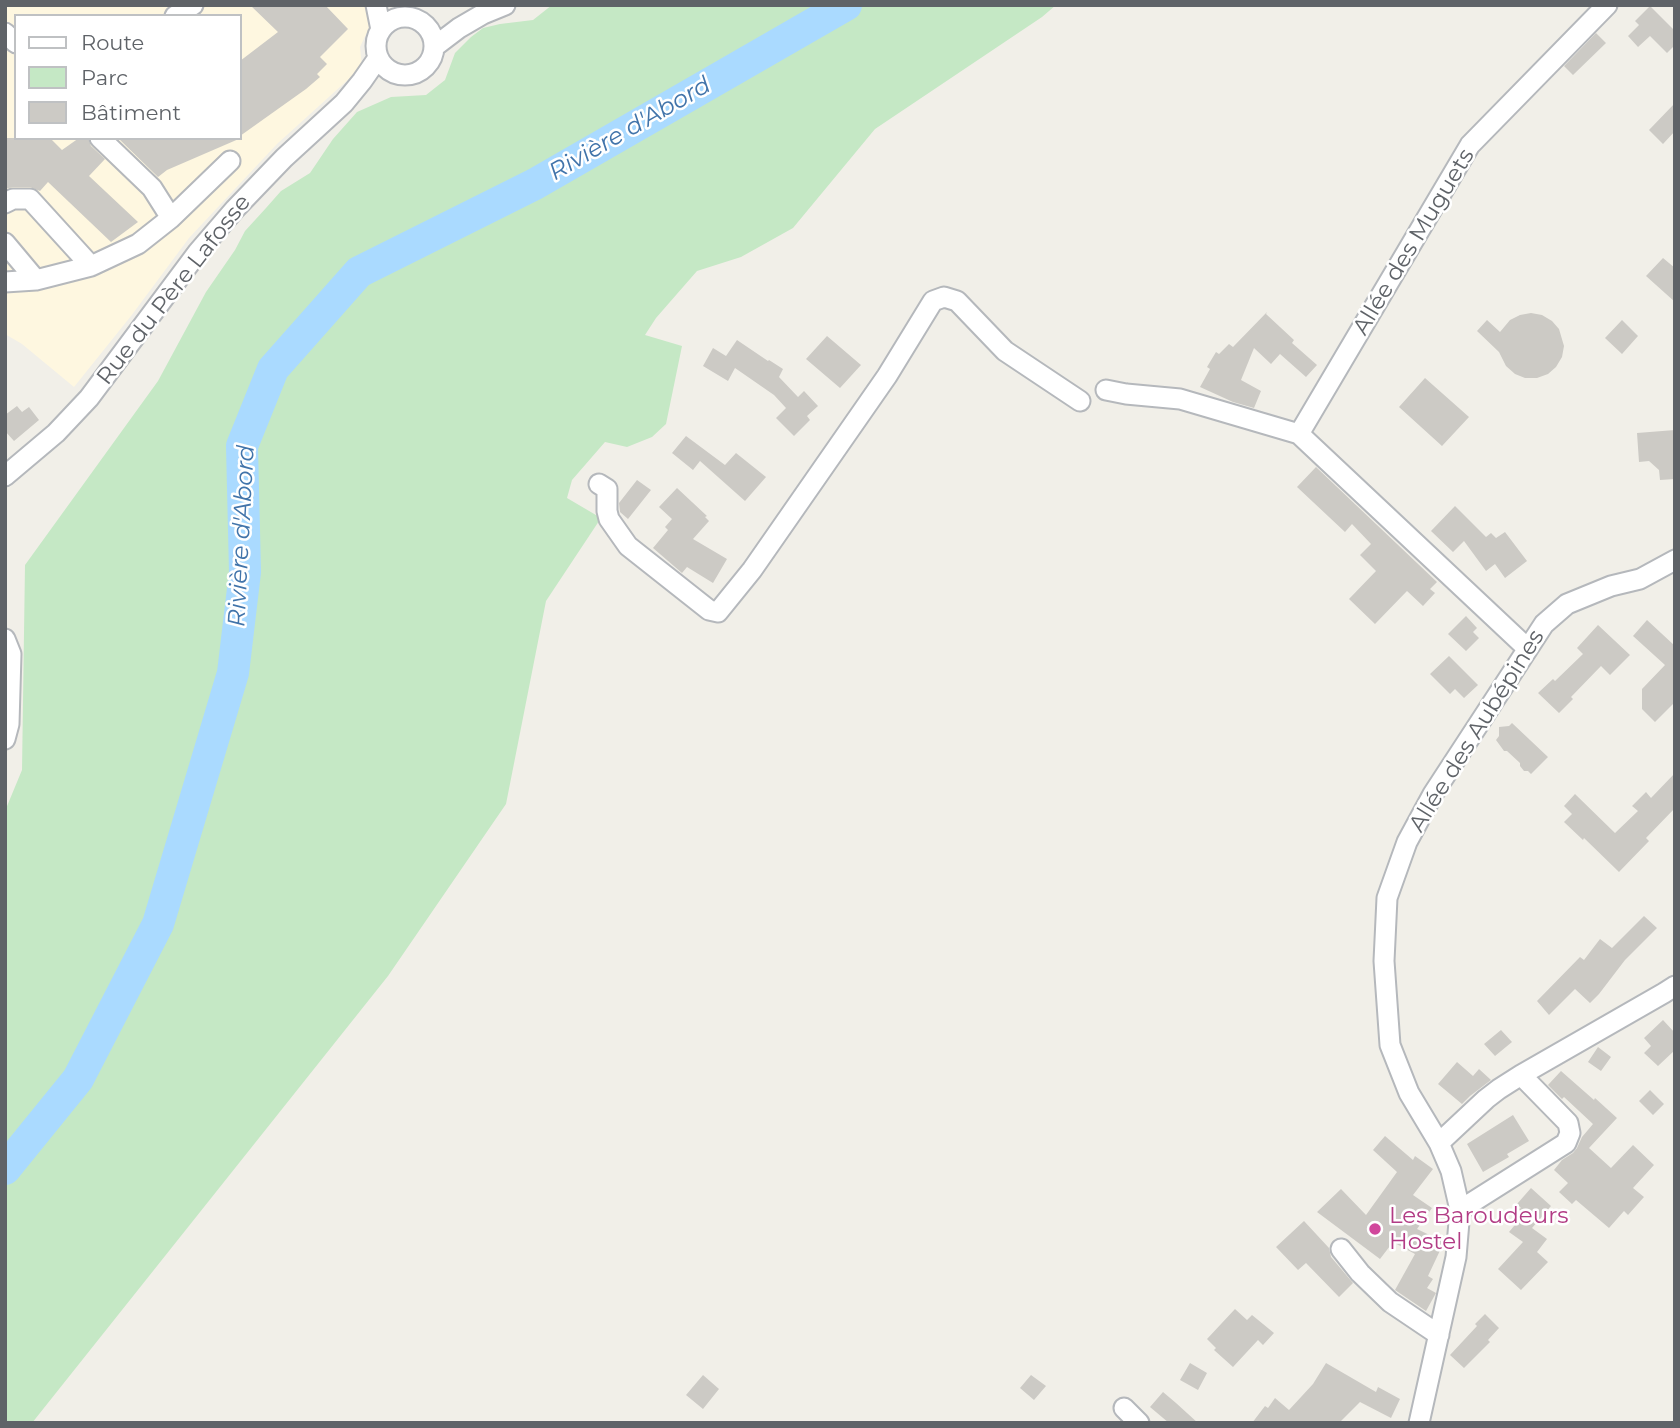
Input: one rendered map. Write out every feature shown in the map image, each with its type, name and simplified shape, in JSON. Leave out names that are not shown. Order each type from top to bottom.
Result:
[{"type":"street","points":[[376,5],[381,30]]},
{"type":"street","points":[[434,47],[483,14],[505,5]]},
{"type":"street","name":"Allée des Muguets","points":[[1299,434],[1470,145],[1607,5]]},
{"type":"street","points":[[414,16],[430,31],[434,39],[433,56],[422,70],[414,74],[396,74],[383,65],[376,48],[377,38],[389,22],[414,16],[438,23],[483,14]]},
{"type":"street","name":"Rue du Père Lafosse","points":[[5,476],[56,433],[89,398],[198,252],[235,209],[344,103],[378,58]]},
{"type":"street","name":"Rue du Père Lafosse","points":[[344,103],[396,74]]},
{"type":"street","points":[[102,140],[152,188],[171,218]]},
{"type":"street","points":[[5,282],[36,280],[90,266],[138,243],[171,218],[230,161]]},
{"type":"street","points":[[5,202],[30,199],[90,266]]},
{"type":"street","points":[[5,243],[36,280]]},
{"type":"street","points":[[599,484],[607,489],[609,519],[628,546],[709,610],[718,612],[752,570],[887,376],[933,301],[944,297],[957,301],[1005,351],[1080,401]]},
{"type":"street","points":[[1106,390],[1180,399],[1299,434],[1528,649]]},
{"type":"street","name":"Allée des Aubépines","points":[[1419,1423],[1456,1257],[1460,1210],[1451,1171],[1439,1143],[1409,1093],[1390,1045],[1384,961],[1387,898],[1407,842],[1433,794],[1544,624],[1567,604],[1611,586],[1640,579],[1675,560]]},
{"type":"street","points":[[5,639],[11,654],[9,724],[5,739]]},
{"type":"street","points":[[1439,1143],[1486,1099],[1521,1075],[1675,986]]},
{"type":"street","points":[[1460,1210],[1566,1143],[1570,1133],[1568,1123],[1521,1075]]},
{"type":"street","points":[[1341,1249],[1360,1273],[1390,1302],[1439,1335]]},
{"type":"street","points":[[1124,1408],[1139,1423]]},
{"type":"shaded area","points":[[5,5],[393,5],[368,12],[369,28],[360,47],[362,67],[277,144],[189,238],[74,387],[22,344],[5,334]]},
{"type":"green space","points":[[552,5],[1056,5],[875,129],[793,228],[741,257],[697,271],[656,318],[645,335],[682,346],[666,424],[652,437],[627,447],[605,442],[572,480],[567,498],[601,518],[546,601],[506,804],[388,976],[32,1423],[5,1423],[5,811],[22,770],[25,565],[158,381],[206,292],[245,231],[281,191],[310,173],[333,139],[357,112],[391,97],[426,95],[445,80],[455,53],[483,28],[533,20]]},
{"type":"building","points":[[250,5],[325,5],[348,29],[320,57],[327,64],[317,74],[320,77],[242,135],[242,59],[278,32]]},
{"type":"building","points":[[1650,6],[1675,31],[1675,45],[1667,53],[1650,36],[1638,47],[1628,36],[1639,25],[1635,21]]},
{"type":"building","points":[[1596,33],[1606,43],[1573,75],[1564,66]]},
{"type":"building","points":[[1675,103],[1675,131],[1663,144],[1649,130]]},
{"type":"building","points":[[5,138],[52,140],[62,150],[76,140],[89,140],[91,146],[105,159],[89,176],[138,222],[111,242],[48,182],[40,191],[30,187],[5,189]]},
{"type":"building","points":[[120,140],[236,140],[167,170],[158,177]]},
{"type":"building","points":[[1663,258],[1675,268],[1675,302],[1646,276]]},
{"type":"building","points":[[1267,312],[1266,314],[1294,340],[1292,343],[1317,365],[1306,377],[1280,354],[1271,364],[1254,348],[1241,380],[1261,391],[1254,408],[1200,387],[1216,352],[1219,354],[1229,344],[1233,347]]},
{"type":"building","points":[[1531,313],[1552,321],[1559,329],[1564,346],[1562,357],[1548,374],[1525,378],[1506,366],[1499,352],[1477,331],[1487,320],[1500,332],[1510,320]]},
{"type":"building","points":[[1622,320],[1638,336],[1622,354],[1605,338]]},
{"type":"building","points":[[827,336],[861,365],[840,388],[806,359]]},
{"type":"building","points":[[737,340],[783,369],[779,377],[798,397],[804,391],[818,406],[807,416],[810,420],[794,436],[776,418],[786,408],[774,395],[735,368],[728,381],[703,366],[713,348],[726,356]]},
{"type":"building","points":[[1425,378],[1469,417],[1442,446],[1399,407]]},
{"type":"building","points":[[17,406],[22,412],[29,407],[39,420],[14,441],[5,431],[5,415]]},
{"type":"building","points":[[1675,430],[1675,479],[1660,480],[1659,470],[1649,461],[1639,462],[1637,433]]},
{"type":"building","points":[[686,436],[725,465],[736,453],[766,477],[745,501],[700,461],[693,470],[672,453]]},
{"type":"building","points":[[1316,467],[1437,582],[1430,589],[1435,593],[1423,606],[1407,591],[1375,624],[1349,599],[1376,571],[1360,555],[1371,544],[1352,524],[1345,532],[1297,487]]},
{"type":"building","points":[[637,480],[651,490],[628,519],[620,512],[619,503]]},
{"type":"building","points":[[677,488],[709,521],[693,539],[727,559],[713,583],[687,567],[682,573],[653,548],[668,530],[665,527],[672,519],[659,507]]},
{"type":"building","points":[[1455,506],[1486,537],[1491,533],[1496,538],[1505,532],[1527,561],[1505,578],[1495,564],[1486,571],[1464,541],[1453,552],[1431,531]]},
{"type":"building","points":[[1466,616],[1477,628],[1473,632],[1479,638],[1466,651],[1448,634]]},
{"type":"building","points":[[1647,620],[1675,646],[1675,702],[1655,722],[1642,709],[1642,689],[1665,665],[1633,636]]},
{"type":"building","points":[[1598,625],[1630,655],[1610,675],[1601,666],[1559,713],[1538,693],[1583,654],[1577,648]]},
{"type":"building","points":[[1449,656],[1478,685],[1464,698],[1455,689],[1450,694],[1430,674]]},
{"type":"building","points":[[1512,723],[1548,757],[1531,774],[1524,771],[1520,763],[1504,751],[1496,740],[1499,727]]},
{"type":"building","points":[[1675,773],[1675,808],[1646,838],[1649,841],[1619,872],[1564,822],[1572,814],[1564,806],[1575,794],[1615,833],[1638,811],[1632,806],[1646,792],[1651,798]]},
{"type":"building","points":[[1644,916],[1657,928],[1625,960],[1599,994],[1590,1003],[1575,989],[1549,1015],[1537,1001],[1580,957],[1584,960],[1600,939],[1612,948]]},
{"type":"building","points":[[1663,1020],[1675,1033],[1675,1050],[1658,1066],[1644,1053],[1651,1046],[1644,1038]]},
{"type":"building","points":[[1501,1030],[1512,1042],[1495,1056],[1484,1044]]},
{"type":"building","points":[[1598,1047],[1611,1057],[1601,1071],[1588,1062]]},
{"type":"building","points":[[1457,1062],[1473,1076],[1479,1069],[1491,1080],[1462,1104],[1438,1084]]},
{"type":"building","points":[[1561,1071],[1617,1118],[1589,1148],[1611,1168],[1633,1145],[1654,1165],[1633,1188],[1644,1197],[1628,1215],[1624,1211],[1609,1228],[1576,1200],[1572,1204],[1559,1192],[1568,1183],[1554,1170],[1562,1160],[1573,1153],[1593,1124],[1548,1085]]},
{"type":"building","points":[[1650,1090],[1664,1104],[1653,1115],[1639,1101]]},
{"type":"building","points":[[1513,1115],[1529,1141],[1483,1172],[1467,1144]]},
{"type":"building","points":[[1385,1136],[1413,1160],[1415,1156],[1433,1169],[1413,1195],[1432,1208],[1417,1229],[1444,1242],[1428,1276],[1433,1279],[1427,1288],[1436,1293],[1426,1311],[1395,1290],[1415,1254],[1393,1242],[1380,1259],[1317,1212],[1341,1189],[1366,1215],[1397,1172],[1373,1150]]},
{"type":"building","points":[[1531,1188],[1551,1206],[1532,1228],[1547,1239],[1537,1252],[1548,1262],[1521,1290],[1498,1269],[1523,1242],[1509,1232],[1524,1214],[1517,1204]]},
{"type":"building","points":[[1304,1221],[1329,1248],[1331,1257],[1353,1283],[1339,1297],[1306,1263],[1298,1270],[1276,1247]]},
{"type":"building","points":[[1235,1309],[1247,1320],[1252,1315],[1274,1333],[1263,1345],[1258,1340],[1233,1367],[1214,1350],[1216,1348],[1207,1339]]},
{"type":"building","points":[[1485,1314],[1499,1328],[1488,1340],[1490,1342],[1464,1368],[1450,1355]]},
{"type":"building","points":[[1190,1363],[1207,1373],[1198,1390],[1180,1380]]},
{"type":"building","points":[[1326,1363],[1376,1392],[1378,1387],[1400,1399],[1391,1418],[1360,1402],[1339,1423],[1252,1423],[1275,1398],[1289,1410],[1313,1384]]},
{"type":"building","points":[[703,1375],[719,1389],[703,1409],[686,1395]]},
{"type":"building","points":[[1031,1375],[1046,1386],[1034,1400],[1020,1388]]},
{"type":"building","points":[[1163,1392],[1198,1423],[1169,1423],[1150,1407]]},
{"type":"waterway","name":"Rivière d'Abord","points":[[5,1169],[78,1079],[158,924],[233,673],[245,572],[242,446],[273,369],[359,272],[535,184],[846,5]]},
{"type":"place","name":"Les Baroudeurs Hostel","points":[[1375,1229]]}]
